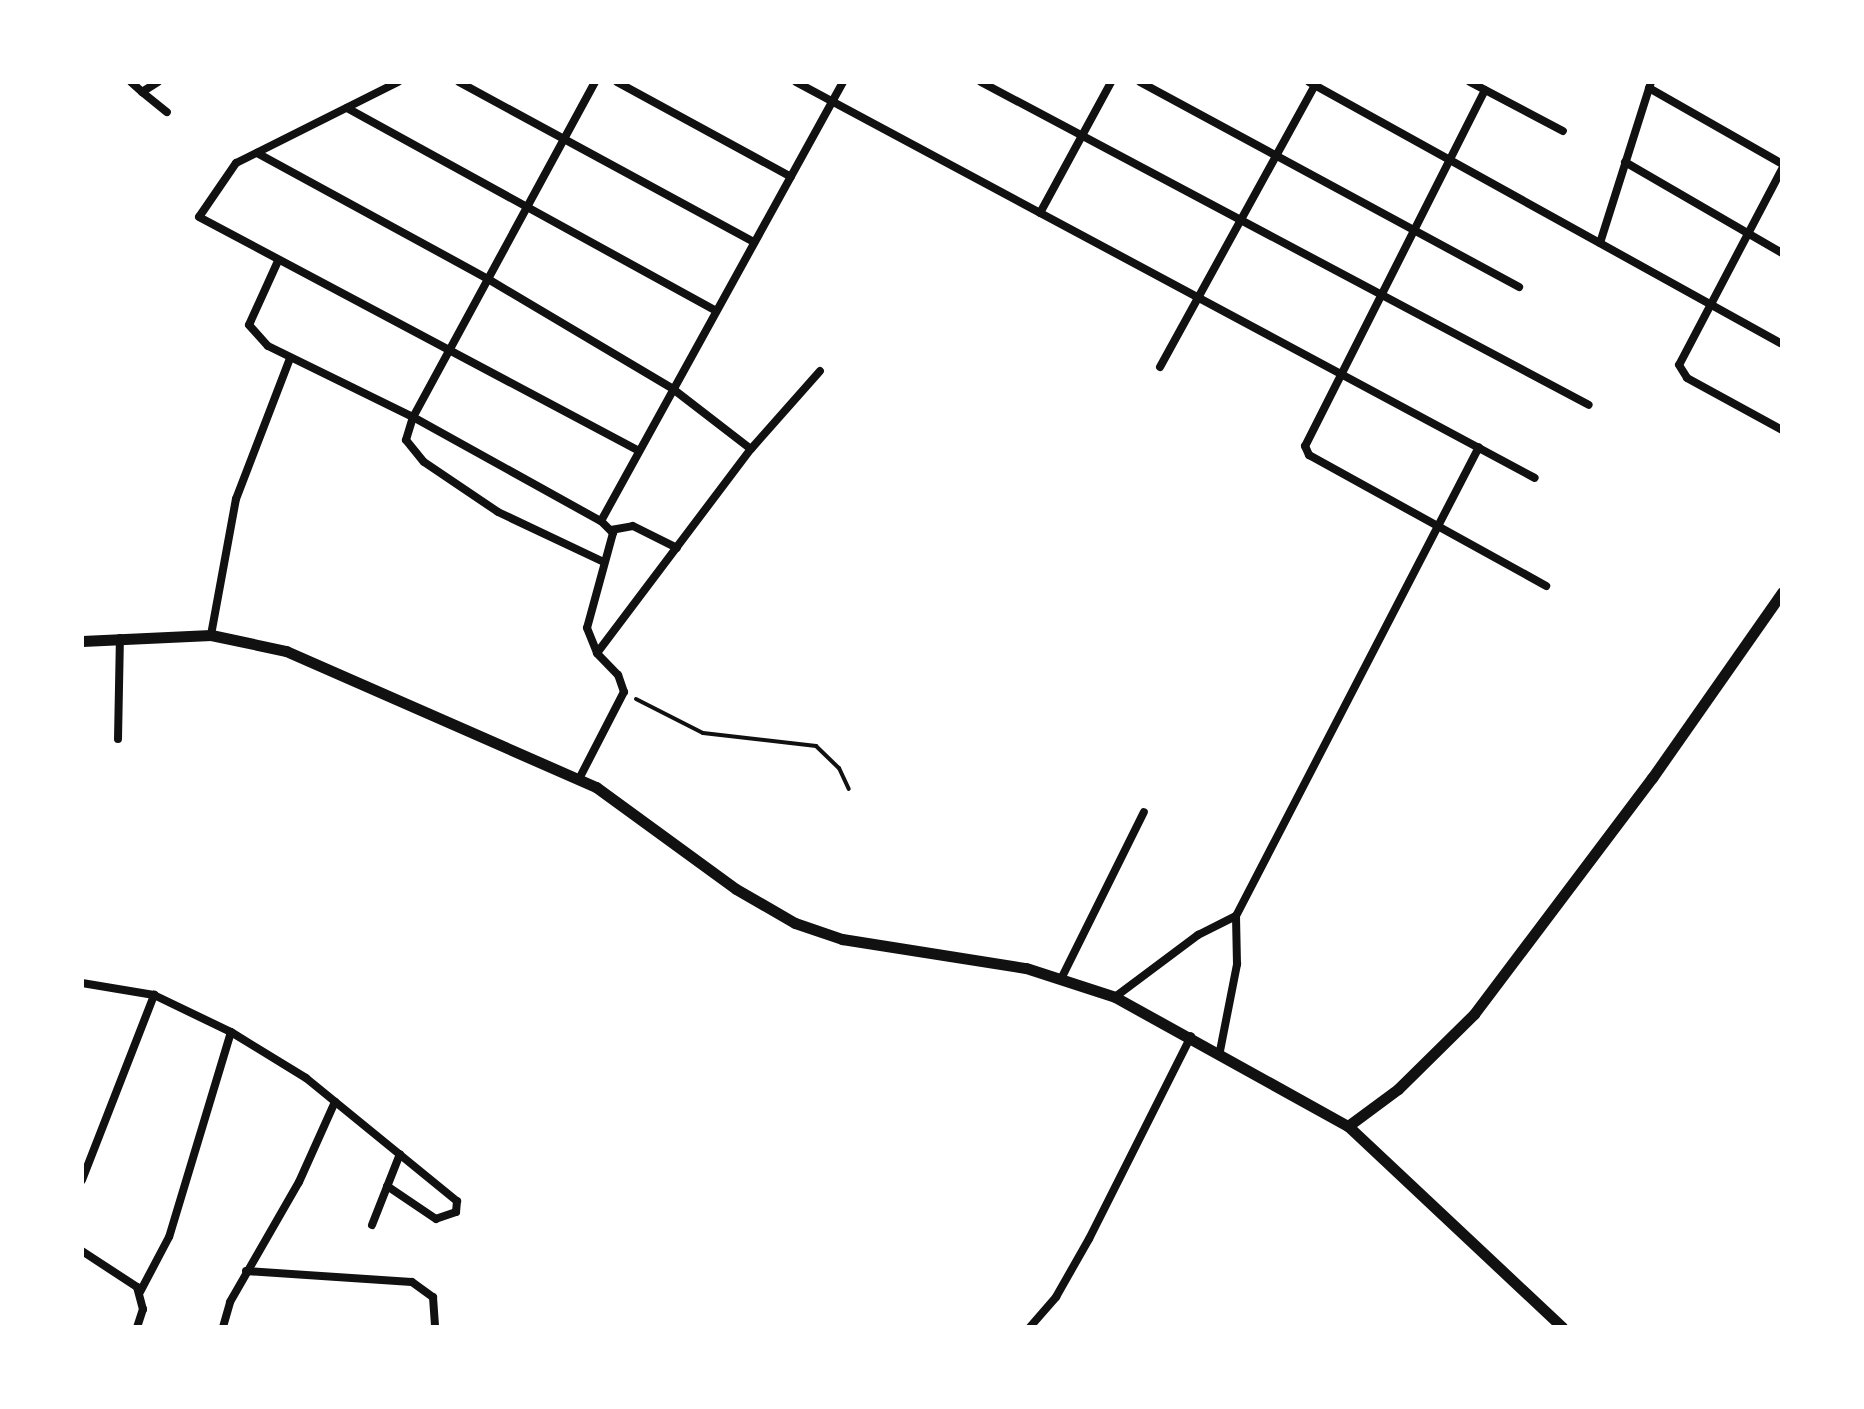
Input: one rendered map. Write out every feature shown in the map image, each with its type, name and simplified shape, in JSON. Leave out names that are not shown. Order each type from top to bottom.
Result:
[{"type":"street","points":[[131,82],[167,112]]},
{"type":"street","points":[[142,92],[158,82]]},
{"type":"street","points":[[398,82],[227,169],[199,215],[278,261],[639,451]]},
{"type":"street","points":[[459,82],[754,242]]},
{"type":"street","points":[[595,82],[407,430],[410,450],[450,482],[498,512],[604,562]]},
{"type":"street","points":[[617,82],[791,177]]},
{"type":"street","points":[[796,82],[1535,478]]},
{"type":"street","points":[[601,521],[843,82]]},
{"type":"street","points":[[981,82],[1378,296],[1589,405]]},
{"type":"street","points":[[1040,213],[1111,82]]},
{"type":"street","points":[[1140,82],[1412,232],[1519,287]]},
{"type":"street","points":[[1470,82],[1563,131]]},
{"type":"street","points":[[1160,367],[1276,157],[1313,83],[1448,162],[1556,218],[1782,344]]},
{"type":"street","points":[[1600,243],[1650,85],[1782,166],[1749,233],[1709,302],[1680,371],[1782,430]]},
{"type":"street","points":[[1485,90],[1378,296],[1343,375],[1306,440],[1305,451],[1546,586]]},
{"type":"street","points":[[347,108],[716,311]]},
{"type":"street","points":[[257,153],[488,279],[673,389],[751,449]]},
{"type":"street","points":[[1625,162],[1782,253]]},
{"type":"street","points":[[278,261],[249,325],[268,346],[413,417],[601,521],[611,530],[615,540],[604,562],[587,628],[597,653],[618,675],[624,692],[579,779]]},
{"type":"street","points":[[211,635],[236,499],[290,358]]},
{"type":"street","points":[[597,653],[751,449],[820,371]]},
{"type":"street","points":[[1220,1051],[1237,964],[1236,916],[1479,447]]},
{"type":"street","points":[[611,530],[633,526],[677,548]]},
{"type":"street","points":[[1348,1126],[1398,1089],[1474,1014],[1652,778],[1782,592]]},
{"type":"street","points":[[82,641],[211,635],[259,643],[334,668],[579,779],[736,889],[795,923],[842,939],[936,951],[1062,977],[1115,997],[1220,1051],[1348,1126],[1562,1327]]},
{"type":"street","points":[[118,739],[120,638]]},
{"type":"street","points":[[1062,977],[1144,812]]},
{"type":"street","points":[[1115,997],[1198,935],[1236,916]]},
{"type":"street","points":[[83,986],[154,995],[231,1032],[335,1102],[457,1201],[456,1212],[436,1219],[387,1186]]},
{"type":"street","points":[[82,1180],[154,995]]},
{"type":"street","points":[[137,1327],[143,1309],[140,1292],[169,1237],[231,1032]]},
{"type":"street","points":[[1030,1327],[1056,1297],[1089,1239],[1192,1036]]},
{"type":"street","points":[[223,1327],[246,1271],[299,1182],[335,1102]]},
{"type":"street","points":[[372,1225],[400,1154]]},
{"type":"street","points":[[82,1251],[140,1292]]},
{"type":"street","points":[[246,1271],[412,1282],[433,1297],[435,1327]]},
{"type":"path","points":[[624,692],[703,733],[816,746],[839,768],[849,789]]}]
